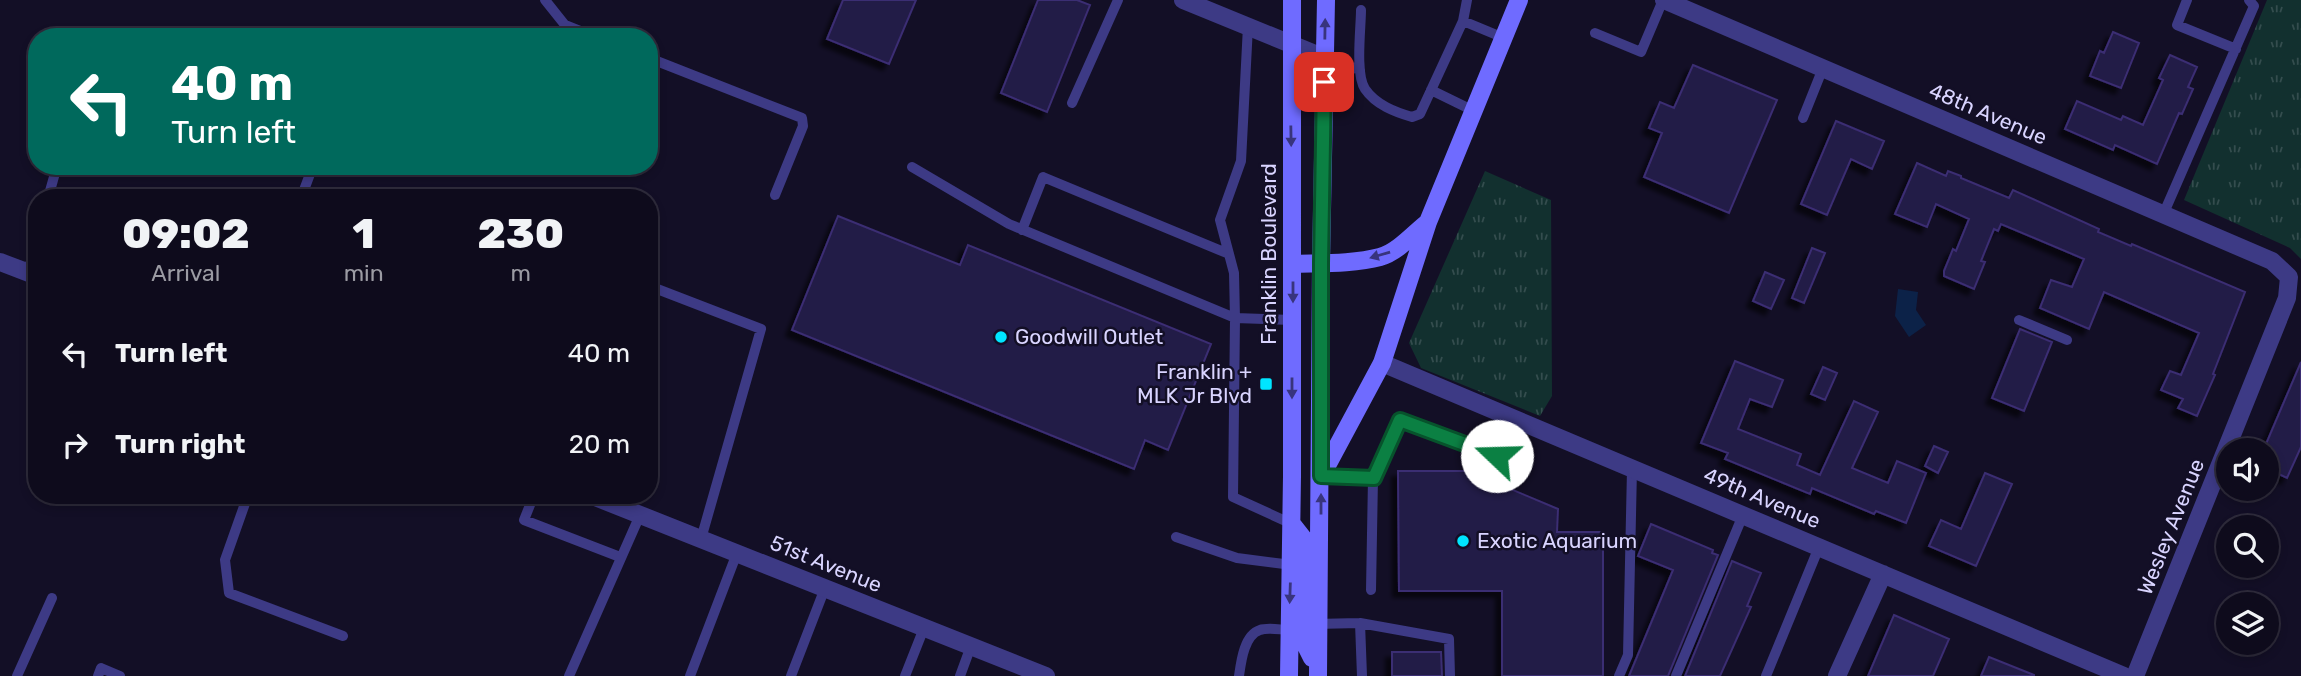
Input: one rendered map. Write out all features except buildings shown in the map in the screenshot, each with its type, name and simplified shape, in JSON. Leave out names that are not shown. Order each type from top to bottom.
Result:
[{"type":"main road","name":"Franklin Boulevard","points":[[1292,0],[1292,565],[1318,673]]},
{"type":"main road","name":"Franklin Boulevard","points":[[1289,676],[1305,626],[1321,476],[1321,263],[1326,0]]},
{"type":"main road","points":[[1321,476],[1382,363],[1428,222],[1520,0]]},
{"type":"main road","points":[[1293,264],[1381,257],[1428,222]]},
{"type":"main road","points":[[1292,524],[1303,538],[1306,548],[1305,626]]},
{"type":"street","points":[[1183,0],[1325,58]]},
{"type":"street","name":"48th Avenue","points":[[1664,0],[2272,261],[2289,277]]},
{"type":"street","points":[[0,261],[28,272]]},
{"type":"street","name":"Wesley Avenue","points":[[2135,676],[2287,298],[2289,277]]},
{"type":"street","name":"49th Avenue","points":[[1382,363],[1883,574],[2083,668],[2124,676]]},
{"type":"street","name":"51st Avenue","points":[[612,504],[1046,676]]},
{"type":"street","points":[[1837,676],[1883,574]]},
{"type":"lane","points":[[545,0],[565,25],[572,28]]},
{"type":"lane","points":[[1072,103],[1118,0]]},
{"type":"lane","points":[[1361,10],[1360,69],[1364,88],[1388,110],[1412,117],[1420,114],[1463,21],[1467,0]]},
{"type":"lane","points":[[1595,33],[1641,52],[1664,0]]},
{"type":"lane","points":[[2187,0],[2177,24],[2236,49]]},
{"type":"lane","points":[[2163,215],[2254,6],[2249,0]]},
{"type":"lane","points":[[1463,21],[1504,38]]},
{"type":"lane","points":[[1248,26],[1241,161],[1220,220],[1234,273],[1233,497],[1292,524]]},
{"type":"lane","points":[[1325,58],[1360,69]]},
{"type":"lane","points":[[658,62],[802,118],[803,126],[775,195]]},
{"type":"lane","points":[[1802,118],[1823,68]]},
{"type":"lane","points":[[1431,90],[1474,111]]},
{"type":"lane","points":[[912,167],[1022,230],[1235,318],[1292,320]]},
{"type":"lane","points":[[1022,230],[1043,177],[1229,254]]},
{"type":"lane","points":[[658,289],[761,329],[701,539]]},
{"type":"lane","points":[[2019,320],[2067,340]]},
{"type":"lane","points":[[1371,590],[1374,478],[1400,420],[1497,456]]},
{"type":"lane","points":[[1619,676],[1628,655],[1632,469]]},
{"type":"lane","points":[[1321,476],[1374,478]]},
{"type":"lane","points":[[245,504],[225,560],[229,593],[343,636]]},
{"type":"lane","points":[[530,504],[524,520],[620,557]]},
{"type":"lane","points":[[569,676],[640,515]]},
{"type":"lane","points":[[1676,676],[1743,515]]},
{"type":"lane","points":[[1175,537],[1237,558],[1292,565]]},
{"type":"lane","points":[[1766,676],[1819,547]]},
{"type":"lane","points":[[691,676],[737,553]]},
{"type":"lane","points":[[791,676],[825,588]]},
{"type":"lane","points":[[17,676],[52,597]]},
{"type":"lane","points":[[1360,623],[1362,676]]},
{"type":"lane","points":[[1239,676],[1243,652],[1252,636],[1260,630],[1360,623],[1448,639],[1450,676]]},
{"type":"lane","points":[[905,676],[924,628]]},
{"type":"lane","points":[[960,676],[971,646]]},
{"type":"lane","points":[[98,676],[101,668],[120,676]]},
{"type":"green space","points":[[2267,0],[2301,0],[2301,259],[2290,248],[2184,200]]},
{"type":"green space","points":[[1485,171],[1551,200],[1552,396],[1540,416],[1421,368],[1409,343]]},
{"type":"water","points":[[1898,289],[1918,292],[1916,310],[1926,325],[1909,337],[1895,316]]},
{"type":"place","name":"Goodwill Outlet","points":[[1001,337]]},
{"type":"place","name":"Franklin + MLK Jr Blvd","points":[[1266,384]]},
{"type":"place","name":"Exotic Aquarium","points":[[1463,541]]},
{"type":"route","points":[[1324,82],[1321,476],[1374,478],[1400,420],[1497,456]]}]
